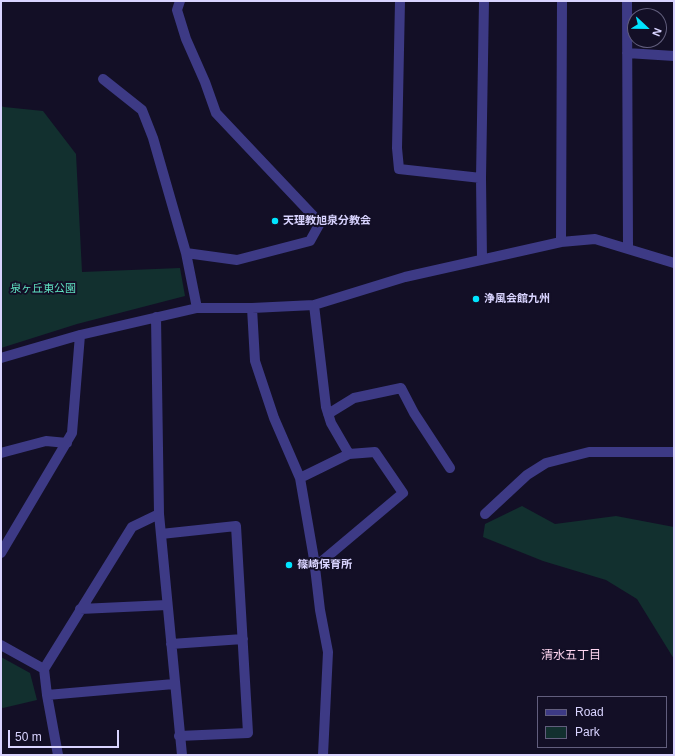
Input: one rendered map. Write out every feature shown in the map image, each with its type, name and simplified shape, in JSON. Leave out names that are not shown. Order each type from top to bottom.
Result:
[{"type":"street","points":[[400,1],[397,148],[399,169],[480,178]]},
{"type":"street","points":[[482,260],[480,178],[484,1]]},
{"type":"street","points":[[562,1],[562,242]]},
{"type":"street","points":[[627,1],[628,248]]},
{"type":"street","points":[[179,6],[186,39],[205,82],[216,113],[320,223],[310,241],[237,260],[186,253]]},
{"type":"street","points":[[627,53],[674,56]]},
{"type":"street","points":[[103,79],[142,110],[153,138],[186,253],[197,308]]},
{"type":"street","points":[[1,358],[80,335],[197,308],[252,308],[314,305],[405,277],[562,242],[595,239],[674,263]]},
{"type":"street","points":[[314,305],[326,407],[331,423],[349,454]]},
{"type":"street","points":[[252,308],[255,361],[274,418],[300,478],[315,567],[320,610],[328,652],[323,755]]},
{"type":"street","points":[[156,317],[159,514],[174,684],[182,755]]},
{"type":"street","points":[[1,553],[72,433],[80,335]]},
{"type":"street","points":[[328,414],[354,398],[401,388],[414,413],[450,468]]},
{"type":"street","points":[[1,453],[46,441],[67,442]]},
{"type":"street","points":[[300,478],[349,454],[375,452],[403,493],[315,567]]},
{"type":"street","points":[[485,514],[528,475],[546,463],[589,452],[674,452]]},
{"type":"street","points":[[58,755],[47,695],[44,669],[132,527],[159,514]]},
{"type":"street","points":[[161,534],[236,526],[248,733],[179,736]]},
{"type":"street","points":[[80,609],[167,605]]},
{"type":"street","points":[[171,644],[243,639]]},
{"type":"street","points":[[1,645],[44,669]]},
{"type":"street","points":[[47,695],[174,684]]},
{"type":"green space","name":"泉ヶ丘東公園","points":[[1,106],[43,111],[76,154],[82,272],[180,268],[185,296],[77,324],[1,348]]},
{"type":"green space","points":[[522,506],[555,524],[616,516],[674,527],[674,659],[637,599],[606,580],[543,561],[483,537],[485,524]]},
{"type":"green space","points":[[1,657],[30,673],[37,700],[3,708],[1,707]]},
{"type":"place","name":"天理教旭泉分教会","points":[[275,221]]},
{"type":"place","name":"浄風会館九州","points":[[476,299]]},
{"type":"place","name":"篠崎保育所","points":[[289,565]]},
{"type":"district","name":"清水五丁目","points":[[571,656]]}]
